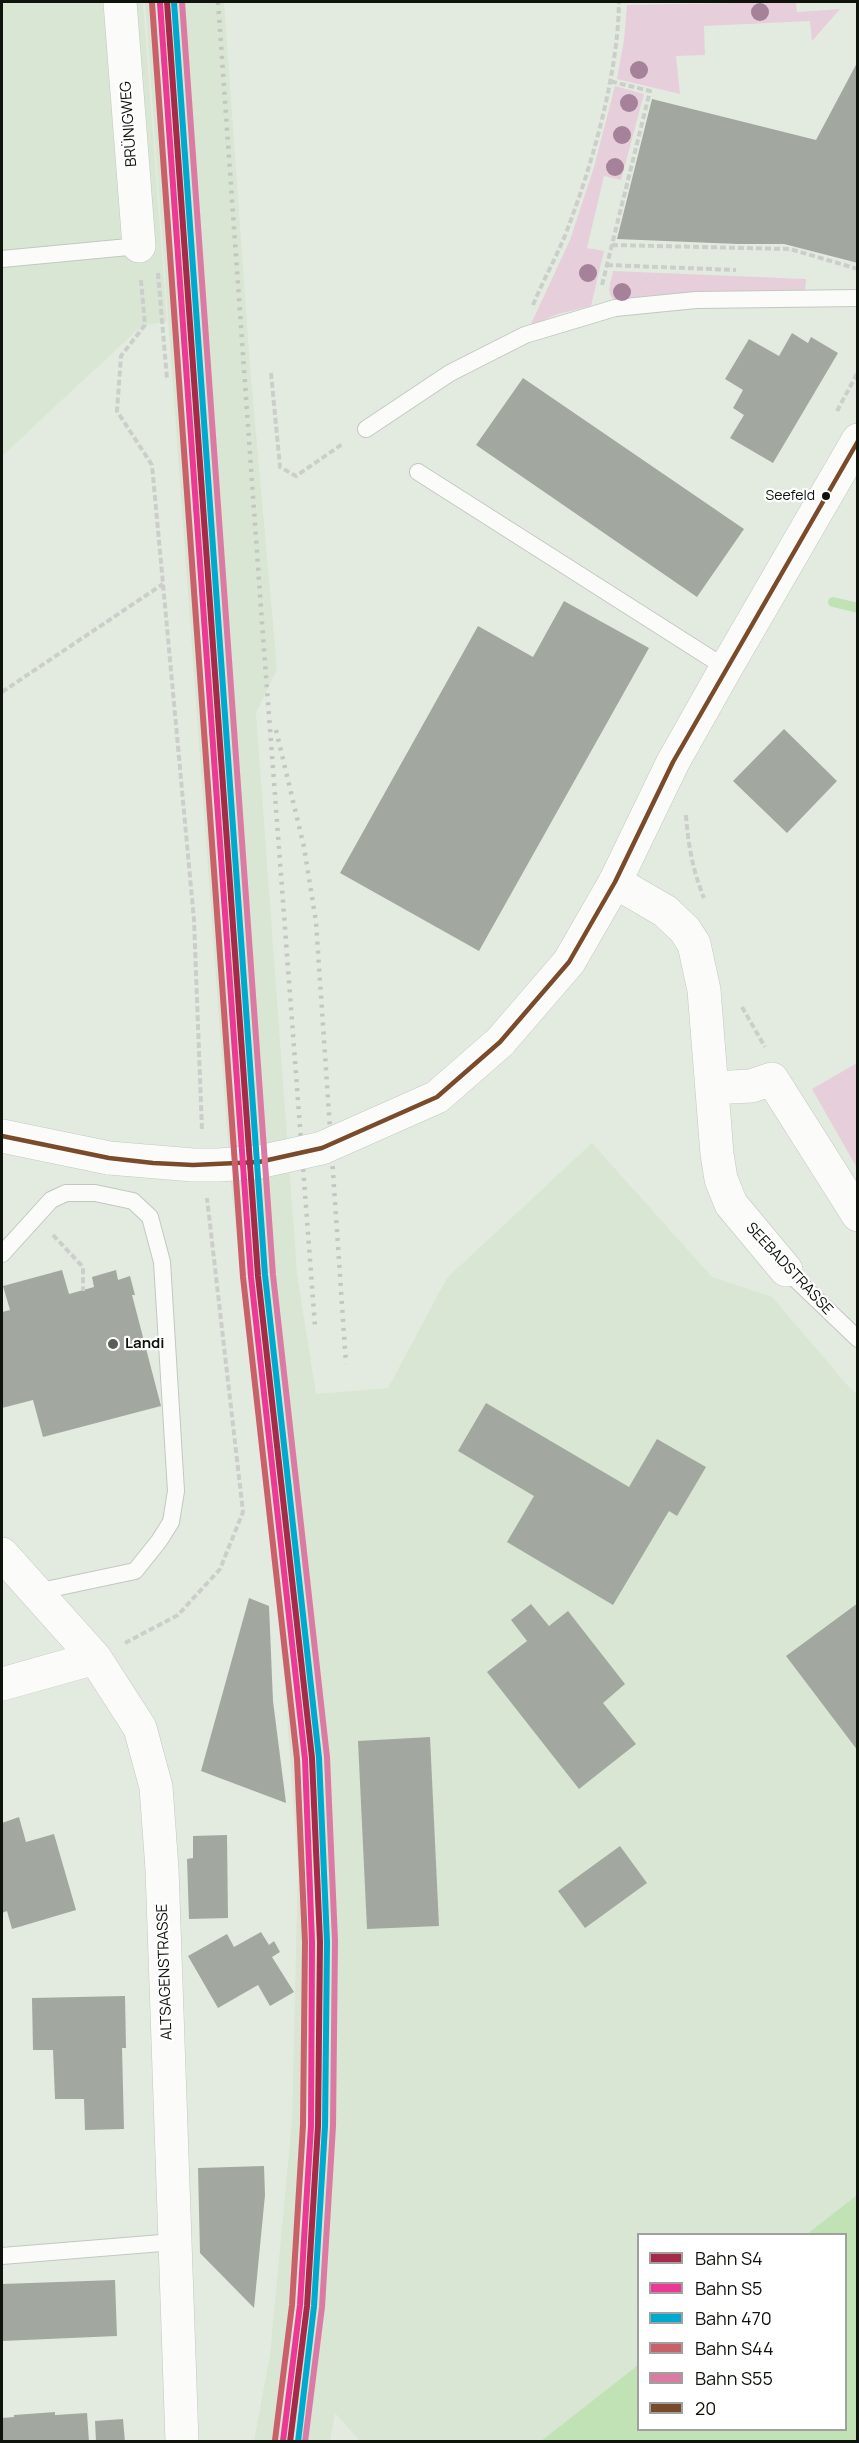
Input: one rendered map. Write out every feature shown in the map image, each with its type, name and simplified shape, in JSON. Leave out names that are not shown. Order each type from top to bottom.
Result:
[{"type":"street","name":"BRÜNIGWEG","points":[[120,2],[138,246]]},
{"type":"street","points":[[2,1136],[109,1158],[193,1165],[259,1162],[322,1148],[437,1097],[500,1042],[569,962],[615,882],[674,762],[726,668],[858,440]]},
{"type":"street","name":"SEEBADSTRASSE","points":[[615,882],[664,911],[685,930],[694,944],[704,990],[721,1179],[739,1215],[786,1270]]},
{"type":"street","points":[[712,1088],[751,1086],[772,1079],[858,1215]]},
{"type":"street","name":"ALTSAGENSTRASSE","points":[[2,1554],[95,1658],[140,1728],[156,1787],[162,1869],[182,2442]]},
{"type":"street","points":[[2,1684],[95,1658]]},
{"type":"lane","points":[[2,259],[138,246]]},
{"type":"lane","points":[[366,429],[450,374],[525,334],[615,308],[696,300],[858,298]]},
{"type":"lane","points":[[418,472],[726,668]]},
{"type":"lane","points":[[2,1254],[51,1200],[66,1193],[95,1193],[133,1201],[150,1217],[162,1262],[176,1491],[171,1522],[135,1571],[36,1592]]},
{"type":"lane","name":"SEEBADSTRASSE","points":[[786,1270],[858,1339]]},
{"type":"lane","points":[[2,2256],[174,2242]]},
{"type":"path","points":[[525,334],[529,316],[568,227],[589,165],[619,32],[619,2]]},
{"type":"path","points":[[596,314],[650,91],[609,81]]},
{"type":"path","points":[[167,379],[155,245],[138,246],[145,325],[121,356],[117,411],[152,465],[194,920],[202,1142]]},
{"type":"path","points":[[612,245],[790,249],[858,268]]},
{"type":"path","points":[[608,265],[738,270]]},
{"type":"path","points":[[272,373],[280,467],[297,476],[366,429]]},
{"type":"path","points":[[2,692],[163,584]]},
{"type":"path","points":[[686,813],[688,844],[696,879],[705,899]]},
{"type":"path","points":[[741,1005],[770,1054]]},
{"type":"path","points":[[95,1658],[178,1615],[220,1569],[243,1512],[206,1187]]},
{"type":"path","points":[[36,1217],[83,1267],[83,1291]]},
{"type":"shaded area","points":[[2,2],[143,2],[167,322],[145,325],[135,332],[2,456]]},
{"type":"shaded area","points":[[145,2],[224,2],[250,366],[277,669],[256,713],[297,1274],[316,1394],[388,1388],[447,1278],[592,1143],[712,1277],[772,1297],[857,1394],[857,2195],[808,2233],[637,2233],[637,2366],[541,2441],[360,2441],[335,2413],[330,2441],[254,2441],[270,2355],[292,2121],[298,1867],[284,1675],[231,1184]]},
{"type":"shaded area","points":[[796,2],[797,12],[840,9],[812,41],[810,21],[704,26],[705,55],[676,56],[680,94],[617,79],[627,5]]},
{"type":"shaded area","points":[[615,86],[644,94],[621,180],[604,176],[587,248],[604,251],[591,306],[558,314],[530,326],[570,240],[594,167]]},
{"type":"shaded area","points":[[613,271],[806,279],[805,292],[618,302],[610,292]]},
{"type":"shaded area","points":[[857,1063],[857,1168],[812,1089]]},
{"type":"shaded area","points":[[857,2195],[857,2441],[541,2441],[637,2366],[637,2431],[847,2431],[847,2233],[808,2233]]},
{"type":"building","points":[[858,61],[858,263],[784,244],[617,239],[652,99],[816,140]]},
{"type":"building","points":[[792,333],[808,343],[811,337],[838,353],[773,463],[730,438],[744,415],[733,408],[743,390],[725,379],[749,339],[779,356]]},
{"type":"building","points":[[523,378],[744,529],[697,597],[476,445]]},
{"type":"building","points":[[564,601],[649,648],[479,951],[340,873],[478,626],[533,657]]},
{"type":"building","points":[[784,729],[837,781],[787,833],[733,781]]},
{"type":"building","points":[[62,1270],[69,1294],[94,1287],[92,1277],[116,1270],[118,1280],[130,1276],[135,1295],[132,1295],[161,1406],[43,1437],[33,1400],[2,1408],[2,1312],[10,1310],[3,1286]]},
{"type":"building","points":[[486,1403],[629,1487],[657,1439],[706,1467],[677,1516],[669,1511],[613,1605],[507,1542],[534,1496],[458,1451]]},
{"type":"building","points":[[249,1598],[269,1606],[273,1701],[286,1803],[201,1771]]},
{"type":"building","points":[[858,1603],[858,1751],[786,1656]]},
{"type":"building","points":[[531,1604],[549,1626],[568,1611],[625,1684],[603,1703],[636,1744],[579,1789],[487,1672],[527,1641],[511,1620]]},
{"type":"building","points":[[430,1737],[439,1926],[367,1929],[358,1741]]},
{"type":"building","points":[[19,1817],[26,1842],[54,1834],[76,1910],[12,1929],[7,1911],[2,1913],[2,1823]]},
{"type":"building","points":[[227,1835],[228,1918],[189,1919],[187,1859],[193,1858],[193,1836]]},
{"type":"building","points":[[620,1846],[647,1883],[585,1928],[558,1891]]},
{"type":"building","points":[[261,1932],[269,1945],[274,1941],[280,1952],[272,1957],[294,1992],[270,2006],[258,1985],[218,2008],[188,1956],[227,1934],[234,1947]]},
{"type":"building","points":[[125,1996],[126,2048],[122,2048],[124,2129],[85,2130],[84,2099],[55,2099],[53,2050],[33,2050],[32,1998]]},
{"type":"building","points":[[264,2166],[265,2195],[254,2308],[200,2253],[198,2168]]},
{"type":"building","points":[[115,2280],[117,2336],[2,2341],[2,2284]]},
{"type":"building","points":[[55,2412],[55,2415],[87,2413],[89,2442],[2,2442],[2,2418]]},
{"type":"building","points":[[123,2419],[125,2442],[96,2442],[95,2421]]},
{"type":"waterway","points":[[833,602],[858,608]]},
{"type":"railway","points":[[218,2],[315,1326]]},
{"type":"railway","points":[[276,730],[304,847],[316,922],[346,1364]]},
{"type":"rail line","name":"S4","points":[[167,2],[258,1276],[312,1758],[320,1942],[318,2126],[307,2306],[290,2442]]},
{"type":"rail line","name":"470","points":[[174,2],[265,1275],[319,1758],[327,1942],[325,2126],[314,2306],[298,2442]]},
{"type":"rail line","name":"S55","points":[[182,2],[273,1275],[327,1757],[335,1941],[333,2126],[322,2307],[305,2442]]},
{"type":"rail line","name":"S44","points":[[152,3],[243,1277],[297,1759],[305,1942],[303,2125],[292,2305],[275,2440]]},
{"type":"rail line","name":"S5","points":[[160,3],[251,1277],[305,1759],[312,1942],[311,2126],[300,2305],[283,2441]]},
{"type":"transit line","name":"20","points":[[2,1136],[109,1158],[153,1163],[193,1165],[259,1162],[322,1148],[437,1097],[500,1042],[569,962],[615,882],[673,762],[858,441]]},
{"type":"place","name":"Seefeld","points":[[826,496]]},
{"type":"place","name":"Landi","points":[[113,1344]]}]
